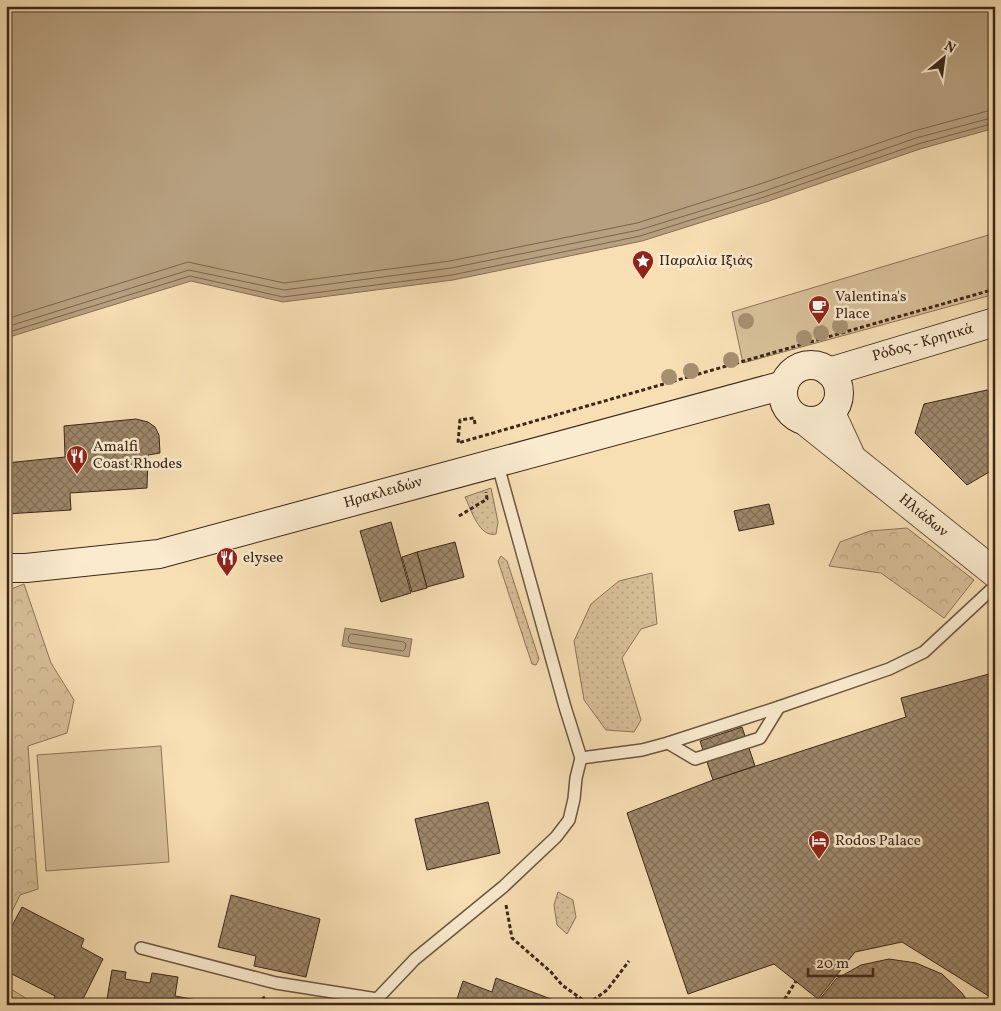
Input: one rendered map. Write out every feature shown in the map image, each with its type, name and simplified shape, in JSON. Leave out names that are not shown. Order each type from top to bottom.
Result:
[{"type":"main road","name":"Ρόδος - Κρητικά","points":[[840,374],[995,322]]},
{"type":"main road","points":[[812,365],[840,374],[837,405],[831,413],[815,421],[805,421],[796,417],[790,411],[784,394],[788,377],[794,370],[812,365]]},
{"type":"main road","name":"Ηρακλειδών","points":[[6,568],[26,568],[159,554],[492,473],[756,393],[784,394]]},
{"type":"main road","points":[[831,413],[852,458]]},
{"type":"main road","name":"Ηλιάδων","points":[[805,421],[995,573]]},
{"type":"lane","points":[[141,948],[276,983],[378,1002],[415,959],[503,887],[556,837],[569,820],[581,758],[492,473]]},
{"type":"lane","points":[[581,758],[642,750],[668,743],[889,669],[924,652],[995,586]]},
{"type":"lane","points":[[668,743],[695,759],[760,738],[779,707]]},
{"type":"path","points":[[475,424],[474,418],[460,420],[458,443],[995,289]]},
{"type":"path","points":[[459,516],[487,498],[492,473]]},
{"type":"path","points":[[503,887],[512,938],[577,997],[589,1004],[607,990],[629,962]]},
{"type":"path","points":[[781,1005],[796,981]]},
{"type":"path","points":[[572,1005],[577,997]]},
{"type":"green space","points":[[995,233],[995,294],[743,363],[732,312]]},
{"type":"green space","points":[[491,488],[498,522],[496,534],[485,532],[480,527],[465,497]]},
{"type":"green space","points":[[907,528],[974,580],[944,618],[881,573],[829,566],[840,542],[870,531]]},
{"type":"green space","points":[[501,556],[507,561],[539,659],[536,665],[532,664],[498,561]]},
{"type":"green space","points":[[652,573],[657,624],[641,629],[622,658],[641,720],[634,732],[606,730],[584,700],[574,641],[591,604],[619,581]]},
{"type":"green space","points":[[24,584],[51,663],[74,700],[67,733],[28,746],[38,889],[20,895],[6,924],[6,591]]},
{"type":"green space","points":[[161,746],[169,862],[46,871],[37,755]]},
{"type":"green space","points":[[558,892],[573,900],[576,917],[567,934],[557,925],[554,905]]},
{"type":"green space","points":[[6,986],[37,1005],[6,1005]]},
{"type":"water","points":[[6,6],[995,6],[995,128],[920,149],[766,202],[642,241],[453,280],[283,302],[191,281],[6,338]]},
{"type":"water","points":[[345,628],[412,639],[409,657],[342,646]]},
{"type":"building","points":[[987,390],[995,395],[995,455],[991,471],[967,485],[915,433],[924,404]]},
{"type":"building","name":"Amalfi Coast Rhodes","points":[[136,419],[148,422],[155,427],[159,435],[160,453],[148,455],[147,488],[70,493],[71,510],[6,514],[6,463],[65,457],[64,426]]},
{"type":"building","points":[[769,504],[774,524],[739,531],[734,511]]},
{"type":"building","points":[[391,522],[411,593],[381,602],[360,531]]},
{"type":"building","points":[[455,542],[464,577],[427,587],[417,552]]},
{"type":"building","points":[[417,552],[427,588],[412,592],[402,557]]},
{"type":"building","name":"Rodos Palace","points":[[989,674],[995,691],[995,1000],[902,942],[855,952],[818,999],[774,964],[688,994],[627,813],[713,780],[906,717],[901,698]]},
{"type":"building","points":[[742,727],[755,766],[713,780],[700,741]]},
{"type":"building","points":[[488,802],[500,853],[427,870],[415,819]]},
{"type":"building","points":[[231,895],[320,919],[306,977],[254,966],[256,956],[218,947]]},
{"type":"building","points":[[22,907],[84,939],[81,947],[103,959],[80,1005],[56,1005],[52,1003],[55,996],[6,971],[6,937]]},
{"type":"building","points":[[889,959],[916,963],[942,974],[962,993],[970,1005],[815,1005],[836,979],[861,965]]},
{"type":"building","points":[[112,970],[126,972],[125,979],[150,983],[152,973],[178,977],[175,996],[197,1000],[196,1005],[106,1005]]},
{"type":"building","points":[[496,978],[556,1001],[555,1005],[455,1005],[463,981],[492,992]]},
{"type":"place","name":"Παραλία Ιξιάς","points":[[643,280]]},
{"type":"place","name":"Valentina's Place","points":[[819,325]]},
{"type":"place","name":"Amalfi Coast Rhodes","points":[[77,475]]},
{"type":"place","name":"elysee","points":[[227,577]]},
{"type":"place","name":"Rodos Palace","points":[[819,860]]}]
